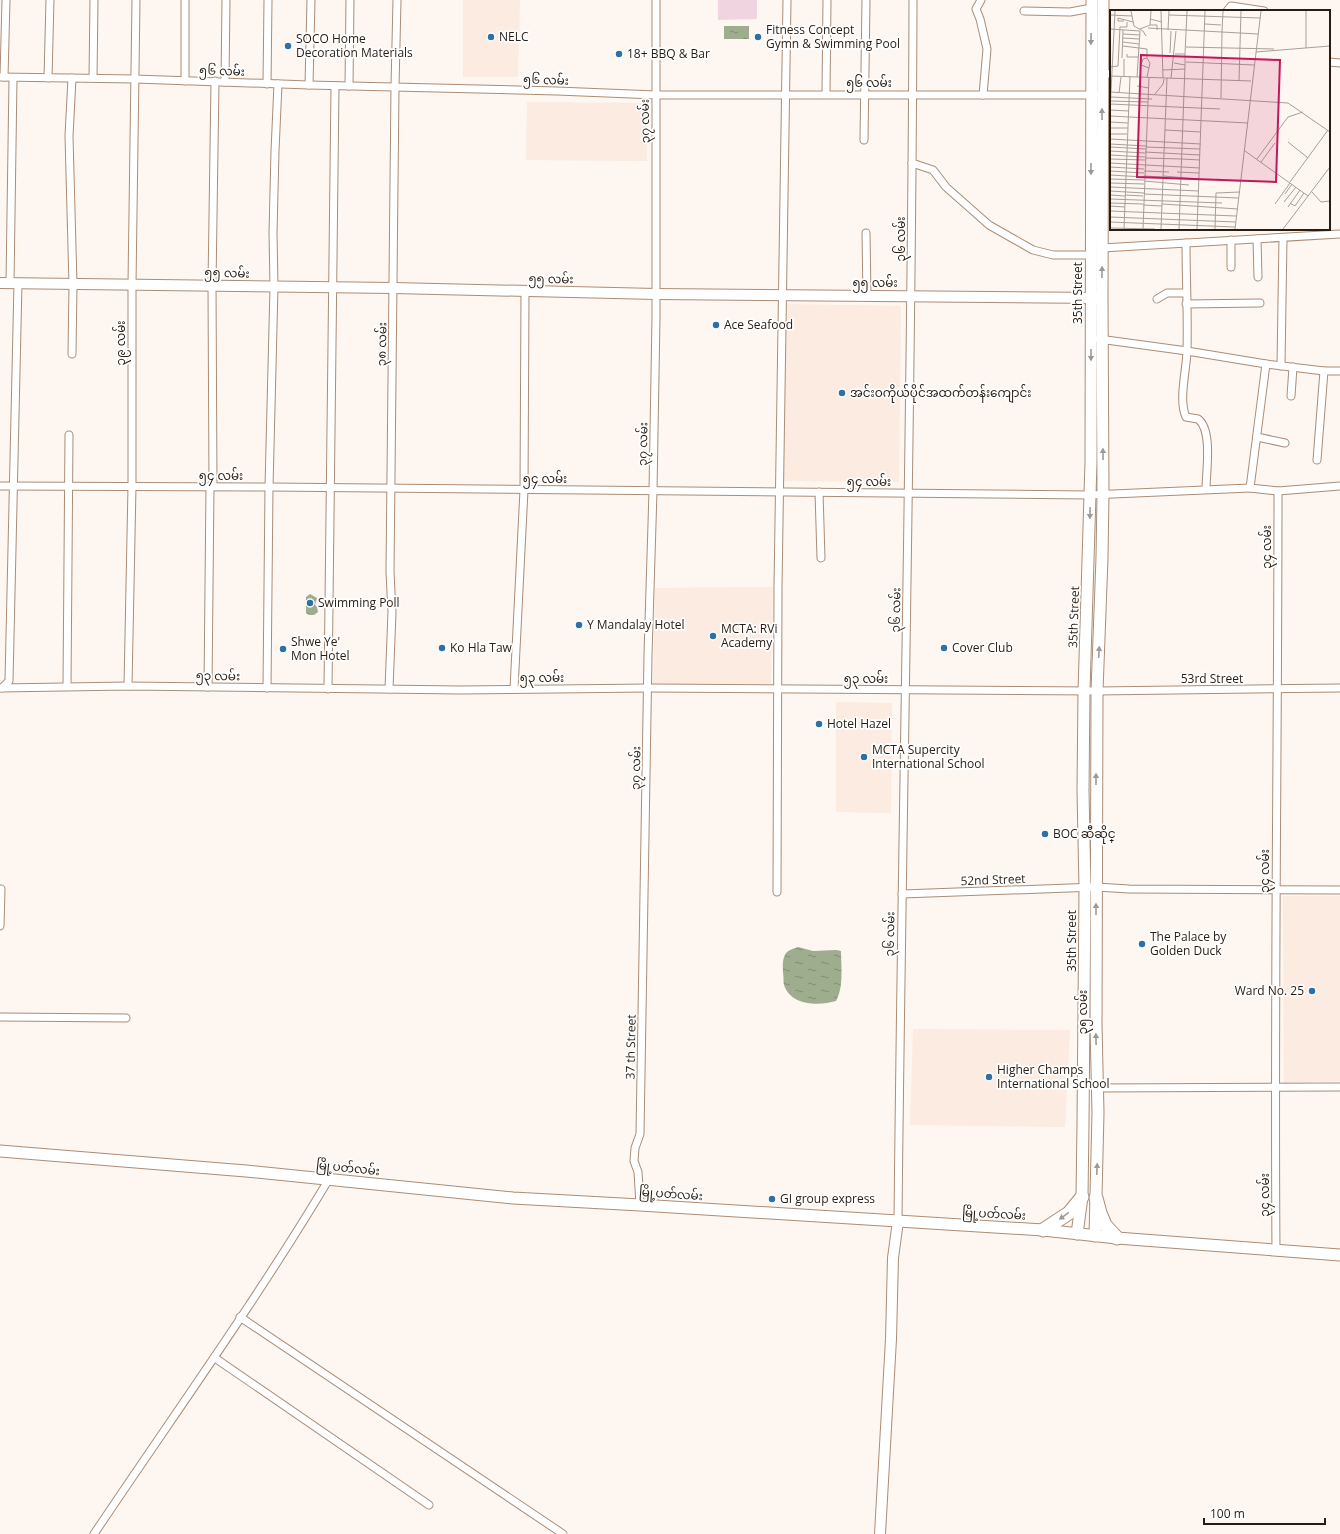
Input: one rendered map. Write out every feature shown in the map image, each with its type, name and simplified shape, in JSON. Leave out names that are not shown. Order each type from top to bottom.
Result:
[{"type":"highway","points":[[1043,1230],[1069,1213],[1082,1197]]},
{"type":"highway","points":[[1096,1198],[1105,1225],[1117,1238]]},
{"type":"main road","name":"35th Street","points":[[1097,691],[1103,493],[1096,298],[1091,255],[1096,95],[1107,73],[1102,0]]},
{"type":"main road","name":"35th Street","points":[[1092,4],[1102,248],[1096,298]]},
{"type":"main road","name":"၅၅ လမ်း","points":[[9,283],[393,288],[656,294],[1096,298]]},
{"type":"main road","name":"35th Street","points":[[1077,1234],[1082,1197],[1083,1124],[1085,888],[1083,792],[1084,691],[1090,495],[1097,339]]},
{"type":"main road","name":"၃၅ လမ်း","points":[[1095,1236],[1098,1124],[1096,1025],[1097,691]]},
{"type":"main road","points":[[1083,1124],[1098,1124]]},
{"type":"main road","name":"မြို့ပတ်လမ်း","points":[[0,1151],[177,1165],[513,1198],[640,1204],[1043,1230],[1117,1238],[1340,1255]]},
{"type":"main road","points":[[880,1534],[891,1339],[893,1258],[898,1221]]},
{"type":"street","points":[[2,77],[6,0]]},
{"type":"street","points":[[48,78],[50,0]]},
{"type":"street","points":[[93,78],[94,0]]},
{"type":"street","name":"၃၉ လမ်း","points":[[128,686],[132,486],[132,284],[136,0]]},
{"type":"street","points":[[185,0],[186,81]]},
{"type":"street","points":[[225,82],[226,0]]},
{"type":"street","points":[[268,0],[268,84]]},
{"type":"street","points":[[309,86],[311,0]]},
{"type":"street","points":[[349,86],[350,0]]},
{"type":"street","name":"၃၈ လမ်း","points":[[389,689],[392,612],[390,572],[397,0]]},
{"type":"street","name":"၃၇ လမ်း","points":[[644,889],[656,294],[656,0]]},
{"type":"street","points":[[777,892],[779,492],[787,94],[787,0]]},
{"type":"street","points":[[826,0],[826,94]]},
{"type":"street","points":[[864,140],[866,94],[866,0]]},
{"type":"street","name":"၃၆ လမ်း","points":[[898,1221],[912,296],[912,0]]},
{"type":"street","points":[[981,0],[976,9],[986,44],[983,95]]},
{"type":"street","points":[[1024,11],[1070,12],[1092,4]]},
{"type":"street","points":[[1230,6],[1252,10]]},
{"type":"street","points":[[1330,62],[1340,63]]},
{"type":"street","name":"၅၆ လမ်း","points":[[2,77],[135,79],[309,86],[395,87],[656,95],[1096,95]]},
{"type":"street","points":[[1,688],[9,681],[13,486],[9,283],[13,78]]},
{"type":"street","points":[[72,78],[69,136],[73,284],[72,354]]},
{"type":"street","points":[[208,688],[215,82]]},
{"type":"street","points":[[267,688],[269,487],[274,287],[273,218],[278,84]]},
{"type":"street","points":[[328,688],[335,86]]},
{"type":"street","points":[[912,163],[933,170],[946,187],[989,225],[1033,250],[1053,255],[1091,255]]},
{"type":"street","points":[[866,233],[867,296]]},
{"type":"street","points":[[1102,248],[1340,234]]},
{"type":"street","points":[[1282,366],[1283,238]]},
{"type":"street","points":[[1257,239],[1258,277]]},
{"type":"street","points":[[1231,240],[1231,267]]},
{"type":"street","points":[[1186,243],[1187,350],[1183,396],[1184,409],[1186,417],[1201,421],[1205,430],[1207,458],[1206,489]]},
{"type":"street","points":[[514,689],[524,490],[525,292]]},
{"type":"street","points":[[1157,299],[1167,293],[1186,293]]},
{"type":"street","points":[[1186,304],[1260,303]]},
{"type":"street","points":[[1097,339],[1187,350],[1266,364],[1324,371],[1340,371]]},
{"type":"street","points":[[1250,488],[1266,364]]},
{"type":"street","points":[[1291,396],[1293,367]]},
{"type":"street","points":[[1317,460],[1324,371]]},
{"type":"street","points":[[67,686],[69,435]]},
{"type":"street","points":[[1257,437],[1285,443]]},
{"type":"street","name":"၅၄ လမ်း","points":[[0,486],[269,487],[1090,495],[1103,493],[1250,488],[1278,491],[1340,486]]},
{"type":"street","name":"၃၄ လမ်း","points":[[1276,1250],[1275,889],[1278,491]]},
{"type":"street","points":[[819,492],[821,558]]},
{"type":"street","name":"၅၃ လမ်း","points":[[1,688],[128,686],[389,689],[649,688],[905,691],[1084,691]]},
{"type":"street","name":"53rd Street","points":[[1084,691],[1277,690],[1340,688]]},
{"type":"street","name":"52nd Street","points":[[902,894],[1096,887],[1129,889],[1340,890]]},
{"type":"street","points":[[0,926],[1,889]]},
{"type":"street","name":"37 th Street","points":[[640,1204],[638,1172],[634,1161],[635,1148],[640,1134],[644,889]]},
{"type":"street","points":[[0,1018],[126,1018]]},
{"type":"street","points":[[1097,1088],[1275,1088],[1340,1086]]},
{"type":"street","points":[[94,1534],[215,1358],[329,1179]]},
{"type":"street","points":[[240,1317],[563,1534]]},
{"type":"street","points":[[215,1358],[429,1505]]},
{"type":"shaded area","name":"NELC","points":[[463,0],[520,0],[518,77],[463,77]]},
{"type":"shaded area","points":[[718,0],[757,0],[757,19],[718,20]]},
{"type":"shaded area","points":[[527,102],[647,103],[647,161],[526,160]]},
{"type":"shaded area","name":"အင်းဝကိုယ်ပိုင်အထက်တန်းကျောင်း","points":[[784,304],[901,306],[899,482],[782,481]]},
{"type":"shaded area","name":"MCTA: RVi Academy","points":[[773,587],[771,684],[653,685],[655,588]]},
{"type":"shaded area","name":"MCTA Supercity International School","points":[[836,702],[892,703],[891,813],[836,812]]},
{"type":"shaded area","name":"Ward No. 25","points":[[1283,896],[1340,896],[1340,1081],[1284,1083]]},
{"type":"shaded area","name":"Higher Champs International School","points":[[913,1029],[1070,1030],[1065,1127],[910,1125]]},
{"type":"water","points":[[724,26],[749,26],[749,39],[724,39]]},
{"type":"water","name":"Swimming Poll","points":[[310,594],[317,598],[315,605],[318,612],[314,615],[309,615],[306,613],[306,597]]},
{"type":"water","points":[[798,947],[813,951],[841,951],[841,983],[839,995],[836,1001],[822,1004],[806,1003],[799,1001],[788,992],[784,984],[783,959],[787,952]]},
{"type":"place","name":"NELC","points":[[491,37]]},
{"type":"place","name":"Fitness Concept Gymn & Swimming Pool","points":[[758,37]]},
{"type":"place","name":"SOCO Home Decoration Materials","points":[[288,46]]},
{"type":"place","name":"18+ BBQ & Bar","points":[[619,54]]},
{"type":"place","name":"Ace Seafood","points":[[716,325]]},
{"type":"place","name":"အင်းဝကိုယ်ပိုင်အထက်တန်းကျောင်း","points":[[842,393]]},
{"type":"place","name":"Swimming Poll","points":[[310,603]]},
{"type":"place","name":"Y Mandalay Hotel","points":[[579,625]]},
{"type":"place","name":"MCTA: RVi Academy","points":[[713,636]]},
{"type":"place","name":"Ko Hla Taw","points":[[442,648]]},
{"type":"place","name":"Cover Club","points":[[944,648]]},
{"type":"place","name":"Shwe Ye' Mon Hotel","points":[[283,649]]},
{"type":"place","name":"Hotel Hazel","points":[[819,724]]},
{"type":"place","name":"MCTA Supercity International School","points":[[864,757]]},
{"type":"place","name":"BOC ဆီဆိုင္","points":[[1045,834]]},
{"type":"place","name":"The Palace by Golden Duck","points":[[1142,944]]},
{"type":"place","name":"Ward No. 25","points":[[1312,991]]},
{"type":"place","name":"Higher Champs International School","points":[[989,1077]]},
{"type":"place","name":"GI group express","points":[[772,1199]]}]
